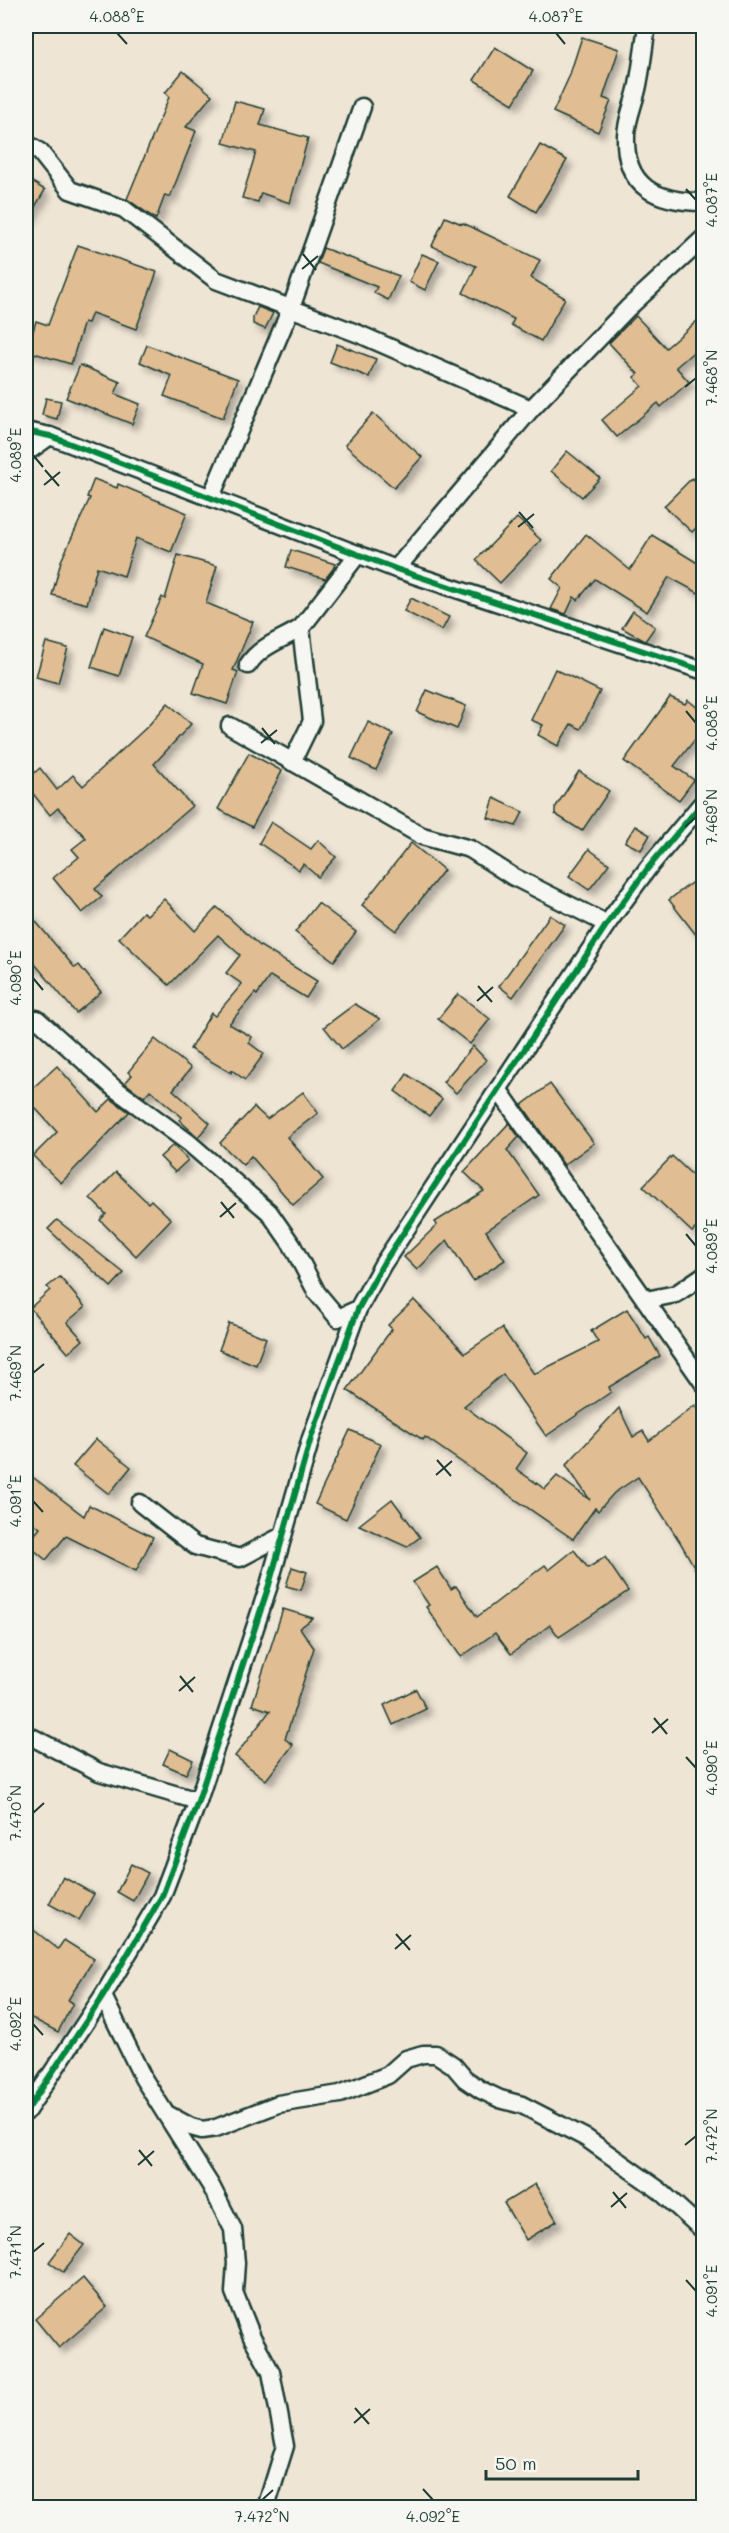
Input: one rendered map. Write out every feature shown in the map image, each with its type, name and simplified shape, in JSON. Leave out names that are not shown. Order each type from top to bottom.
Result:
[{"type":"street","points":[[647,26],[639,83],[627,135],[631,168],[647,191],[669,200],[704,202]]},
{"type":"street","points":[[211,497],[291,308],[362,107]]},
{"type":"street","points":[[26,143],[40,152],[70,190],[124,209],[216,280],[359,334],[531,409]]},
{"type":"street","points":[[396,568],[531,409],[628,308],[704,238]]},
{"type":"street","points":[[26,431],[50,436],[396,568],[704,671]]},
{"type":"street","points":[[26,453],[50,436]]},
{"type":"street","points":[[248,665],[266,644],[281,640],[301,628],[358,554]]},
{"type":"street","points":[[292,762],[312,721],[301,628]]},
{"type":"street","points":[[230,726],[422,836],[470,849],[512,876],[607,924]]},
{"type":"street","points":[[26,2112],[103,1996],[162,1896],[198,1801],[311,1438],[358,1309],[383,1264],[607,924],[648,868],[704,801]]},
{"type":"street","points":[[37,1018],[114,1088],[189,1143],[269,1212],[292,1245],[317,1293],[338,1318],[358,1309]]},
{"type":"street","points":[[498,1089],[704,1384]]},
{"type":"street","points":[[646,1300],[676,1294],[704,1275]]},
{"type":"street","points":[[140,1503],[195,1546],[240,1558],[282,1536]]},
{"type":"street","points":[[26,1734],[99,1772],[198,1801]]},
{"type":"street","points":[[103,1996],[143,2078],[210,2186],[233,2229],[236,2263],[234,2292],[252,2337],[271,2372],[285,2446],[268,2501]]},
{"type":"street","points":[[167,2114],[191,2127],[202,2130],[216,2128],[279,2104],[348,2091],[388,2075],[406,2059],[423,2054],[436,2054],[453,2065],[465,2079],[481,2090],[500,2099],[522,2104],[586,2138],[659,2190],[704,2231]]},
{"type":"building","points":[[582,37],[619,49],[603,98],[611,101],[598,132],[553,112],[569,77]]},
{"type":"building","points":[[495,47],[533,71],[513,104],[474,80]]},
{"type":"building","points":[[183,71],[212,95],[186,127],[196,131],[170,197],[165,195],[156,219],[127,199],[169,97],[165,93]]},
{"type":"building","points":[[235,101],[265,109],[260,125],[308,138],[290,203],[261,193],[258,202],[242,198],[256,152],[223,143]]},
{"type":"building","points":[[540,145],[567,160],[536,212],[510,196]]},
{"type":"building","points":[[26,178],[45,190],[26,222]]},
{"type":"building","points":[[445,217],[463,223],[540,260],[531,278],[565,298],[541,341],[511,325],[514,319],[463,293],[476,266],[432,246]]},
{"type":"building","points":[[78,245],[157,272],[136,329],[92,313],[88,323],[84,322],[71,364],[27,351],[36,321],[48,325]]},
{"type":"building","points":[[323,248],[399,276],[388,300],[374,293],[377,287],[318,263]]},
{"type":"building","points":[[422,254],[439,261],[425,290],[409,282]]},
{"type":"building","points":[[258,307],[273,313],[265,329],[253,324],[253,317]]},
{"type":"building","points":[[704,315],[704,343],[676,367],[689,382],[661,407],[658,403],[617,437],[602,420],[642,386],[634,377],[638,374],[609,343],[636,316],[666,348]]},
{"type":"building","points":[[337,344],[376,359],[369,377],[330,362]]},
{"type":"building","points":[[147,345],[238,379],[223,418],[164,396],[172,376],[140,362]]},
{"type":"building","points":[[80,365],[120,382],[115,394],[140,404],[132,424],[66,398]]},
{"type":"building","points":[[46,398],[61,401],[57,419],[42,415]]},
{"type":"building","points":[[373,413],[422,457],[394,488],[345,445]]},
{"type":"building","points":[[567,451],[600,478],[582,497],[551,471]]},
{"type":"building","points":[[692,478],[704,489],[704,520],[692,532],[664,506]]},
{"type":"building","points":[[94,479],[117,488],[118,484],[187,513],[171,552],[136,538],[124,576],[97,567],[87,604],[52,595],[61,561],[90,498],[87,497]]},
{"type":"building","points":[[517,518],[541,540],[500,583],[476,560]]},
{"type":"building","points":[[586,534],[630,570],[652,535],[704,567],[704,596],[669,577],[647,612],[595,579],[578,600],[574,597],[566,614],[551,609],[562,588],[551,579]]},
{"type":"building","points":[[291,550],[335,564],[325,579],[286,567]]},
{"type":"building","points":[[178,555],[217,566],[206,603],[253,622],[233,670],[238,672],[227,704],[193,693],[203,664],[144,637],[162,597],[165,599]]},
{"type":"building","points":[[411,598],[449,617],[442,630],[404,611]]},
{"type":"building","points":[[633,611],[655,627],[645,641],[622,628]]},
{"type":"building","points":[[104,627],[132,637],[119,676],[91,667]]},
{"type":"building","points":[[46,642],[68,648],[58,683],[36,677]]},
{"type":"building","points":[[555,669],[600,691],[581,729],[571,724],[558,746],[538,735],[543,725],[531,720]]},
{"type":"building","points":[[427,690],[466,706],[457,729],[417,712]]},
{"type":"building","points":[[670,697],[685,704],[688,700],[704,713],[704,728],[674,766],[694,780],[679,800],[624,761]]},
{"type":"building","points":[[168,703],[191,724],[154,764],[192,806],[95,889],[102,897],[82,913],[53,878],[79,857],[72,849],[86,838],[58,808],[50,815],[26,785],[26,780],[40,768],[57,790],[73,775],[83,786],[148,726]]},
{"type":"building","points":[[368,722],[393,734],[376,770],[351,758]]},
{"type":"building","points":[[249,753],[282,771],[252,827],[218,809]]},
{"type":"building","points":[[579,771],[609,791],[582,831],[555,814],[555,808]]},
{"type":"building","points":[[494,798],[523,812],[516,826],[488,818]]},
{"type":"building","points":[[271,822],[311,849],[318,840],[336,857],[318,877],[303,864],[299,870],[259,843]]},
{"type":"building","points":[[635,826],[650,835],[641,850],[625,842]]},
{"type":"building","points":[[411,843],[444,870],[396,931],[362,905]]},
{"type":"building","points":[[589,849],[609,864],[589,890],[569,876]]},
{"type":"building","points":[[695,880],[704,891],[704,945],[669,900]]},
{"type":"building","points":[[164,899],[195,931],[217,907],[260,946],[317,981],[306,998],[270,976],[257,995],[255,993],[229,1024],[252,1037],[249,1043],[264,1054],[245,1080],[232,1070],[231,1073],[190,1049],[211,1013],[215,1016],[242,984],[226,973],[240,955],[218,935],[169,985],[119,938],[143,912],[147,915]]},
{"type":"building","points":[[318,903],[356,932],[334,961],[295,932]]},
{"type":"building","points":[[26,910],[75,968],[79,965],[101,992],[76,1013],[35,964],[26,973]]},
{"type":"building","points":[[550,915],[565,925],[513,997],[499,986]]},
{"type":"building","points":[[458,994],[490,1019],[470,1044],[438,1019]]},
{"type":"building","points":[[355,1004],[380,1019],[342,1049],[324,1027]]},
{"type":"building","points":[[155,1039],[191,1068],[173,1090],[210,1123],[198,1137],[179,1120],[182,1117],[150,1090],[144,1097],[125,1083],[132,1075],[128,1072]]},
{"type":"building","points":[[473,1046],[486,1060],[456,1093],[443,1082]]},
{"type":"building","points":[[57,1066],[98,1112],[111,1099],[129,1112],[61,1183],[33,1156],[57,1132],[26,1098],[26,1094]]},
{"type":"building","points":[[407,1074],[442,1099],[429,1116],[395,1091]]},
{"type":"building","points":[[550,1084],[594,1143],[564,1165],[522,1105]]},
{"type":"building","points":[[303,1092],[318,1113],[287,1137],[323,1179],[293,1205],[251,1156],[243,1165],[220,1143],[254,1107],[267,1119]]},
{"type":"building","points":[[509,1123],[519,1137],[507,1150],[539,1195],[486,1231],[505,1260],[473,1281],[447,1240],[417,1270],[404,1257],[437,1225],[435,1222],[484,1191],[464,1172]]},
{"type":"building","points":[[173,1145],[188,1160],[175,1172],[160,1157]]},
{"type":"building","points":[[672,1156],[704,1186],[704,1220],[692,1232],[643,1186]]},
{"type":"building","points":[[116,1172],[148,1203],[151,1200],[171,1219],[136,1256],[100,1220],[106,1214],[90,1198]]},
{"type":"building","points":[[57,1220],[124,1273],[111,1287],[48,1229]]},
{"type":"building","points":[[60,1277],[85,1307],[67,1322],[83,1340],[68,1353],[30,1308],[50,1290],[47,1287]]},
{"type":"building","points":[[414,1300],[465,1353],[502,1328],[534,1374],[598,1342],[591,1331],[627,1309],[646,1339],[649,1337],[660,1356],[609,1387],[611,1392],[546,1436],[503,1374],[464,1406],[527,1453],[516,1469],[545,1489],[557,1476],[590,1500],[566,1465],[619,1408],[633,1437],[643,1431],[649,1441],[695,1405],[704,1416],[704,1584],[638,1477],[614,1493],[598,1511],[595,1508],[573,1539],[425,1437],[423,1440],[347,1390],[392,1329],[388,1325]]},
{"type":"building","points":[[229,1323],[266,1338],[256,1365],[219,1350]]},
{"type":"building","points":[[350,1430],[381,1444],[346,1519],[315,1504]]},
{"type":"building","points":[[96,1439],[131,1467],[109,1494],[73,1466]]},
{"type":"building","points":[[26,1472],[84,1516],[89,1505],[153,1537],[136,1571],[66,1536],[46,1560],[27,1544],[40,1528],[26,1517]]},
{"type":"building","points":[[392,1499],[420,1537],[407,1547],[359,1525]]},
{"type":"building","points":[[574,1550],[588,1568],[605,1557],[628,1591],[559,1637],[550,1625],[511,1654],[495,1633],[461,1657],[426,1607],[429,1605],[413,1582],[437,1567],[451,1589],[456,1586],[477,1617],[545,1565],[549,1570]]},
{"type":"building","points":[[292,1567],[307,1572],[301,1590],[286,1586]]},
{"type":"building","points":[[283,1609],[313,1618],[300,1628],[314,1648],[285,1739],[293,1745],[266,1780],[235,1756],[270,1711],[252,1705]]},
{"type":"building","points":[[416,1689],[426,1709],[393,1725],[384,1705]]},
{"type":"building","points":[[170,1749],[193,1760],[186,1774],[163,1764]]},
{"type":"building","points":[[131,1864],[148,1873],[133,1901],[117,1892]]},
{"type":"building","points":[[63,1877],[94,1894],[79,1920],[49,1904]]},
{"type":"building","points":[[26,1924],[58,1949],[64,1940],[94,1959],[68,2000],[73,2003],[58,2032],[26,2015]]},
{"type":"building","points":[[535,2184],[557,2221],[526,2240],[504,2203]]},
{"type":"building","points":[[70,2234],[84,2245],[63,2272],[49,2262]]},
{"type":"building","points":[[83,2278],[107,2307],[59,2348],[35,2319]]},
{"type":"cycle path","points":[[26,431],[50,436],[396,569],[704,671]]},
{"type":"cycle path","points":[[26,2112],[103,1996],[162,1896],[198,1801],[269,1585],[311,1438],[358,1309],[383,1264],[607,924],[648,868],[704,801]]}]
